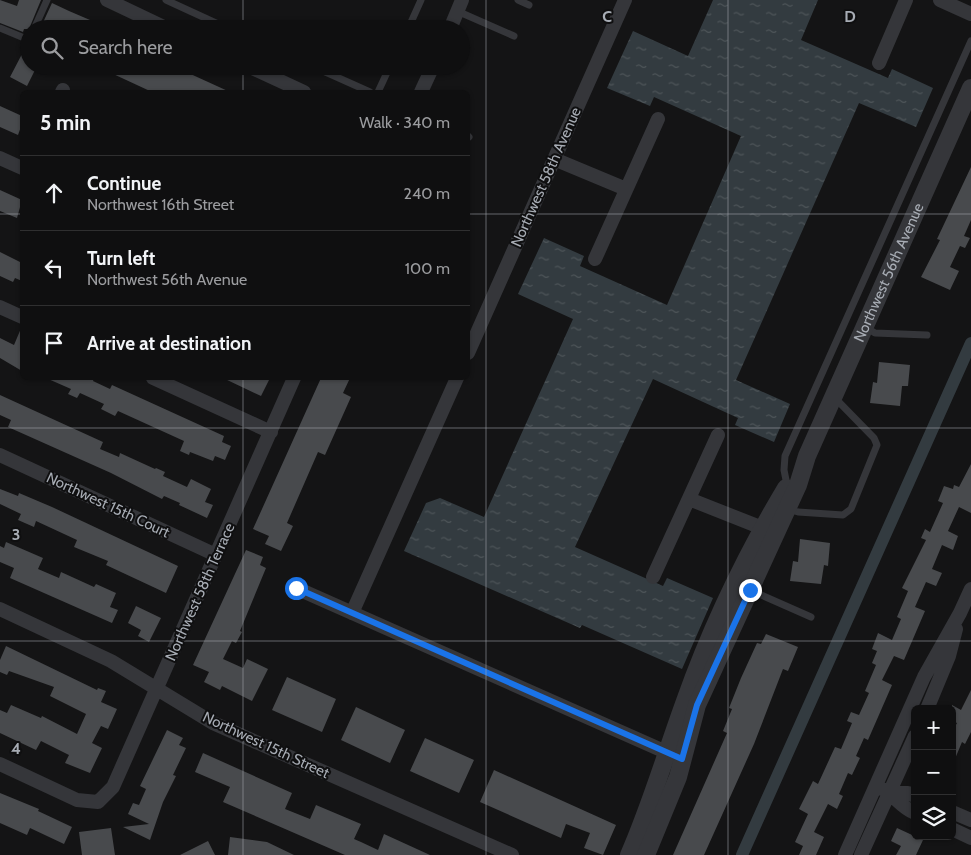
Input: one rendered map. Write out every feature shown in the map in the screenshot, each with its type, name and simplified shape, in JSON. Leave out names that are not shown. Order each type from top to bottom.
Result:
[{"type":"street","points":[[107,0],[149,20]]},
{"type":"street","name":"Northwest 58th Avenue","points":[[470,348],[625,0]]},
{"type":"street","points":[[879,63],[906,0]]},
{"type":"street","points":[[940,0],[971,14]]},
{"type":"street","points":[[454,20],[460,6]]},
{"type":"street","points":[[267,75],[300,90]]},
{"type":"street","points":[[422,90],[429,75]]},
{"type":"street","name":"Northwest 56th Avenue","points":[[646,855],[678,777],[675,756],[693,679],[769,531],[787,508],[798,485],[807,456],[971,88]]},
{"type":"street","points":[[595,260],[658,119]]},
{"type":"street","points":[[0,158],[20,167]]},
{"type":"street","points":[[554,159],[626,190]]},
{"type":"street","points":[[0,307],[20,316]]},
{"type":"street","points":[[157,380],[271,432]]},
{"type":"street","name":"Northwest 58th Terrace","points":[[0,764],[77,800],[98,802],[113,787],[293,380]]},
{"type":"street","points":[[352,613],[456,380]]},
{"type":"street","points":[[653,577],[718,435]]},
{"type":"street","name":"Northwest 15th Court","points":[[0,455],[216,555]]},
{"type":"street","name":"Northwest 56th Avenue","points":[[629,855],[750,590],[769,531],[787,485],[807,456]]},
{"type":"street","points":[[689,498],[769,531]]},
{"type":"street","points":[[296,588],[675,756]]},
{"type":"street","points":[[845,855],[924,677],[960,613],[971,589]]},
{"type":"street","name":"Northwest 15th Street","points":[[0,610],[111,661],[213,723],[512,855]]},
{"type":"street","points":[[929,705],[949,656],[960,613]]},
{"type":"street","points":[[861,855],[911,745]]},
{"type":"street","points":[[876,786],[890,792],[913,795]]},
{"type":"street","points":[[890,792],[903,808],[911,811]]},
{"type":"street","points":[[956,814],[971,820]]},
{"type":"street","points":[[956,832],[971,838]]},
{"type":"lane","points":[[38,20],[47,0]]},
{"type":"lane","points":[[166,0],[209,20]]},
{"type":"lane","points":[[412,20],[421,0]]},
{"type":"lane","points":[[518,0],[529,5]]},
{"type":"lane","points":[[460,6],[514,36]]},
{"type":"lane","points":[[0,28],[20,36]]},
{"type":"lane","points":[[787,485],[784,470],[785,456],[971,41]]},
{"type":"lane","points":[[332,75],[366,90]]},
{"type":"lane","points":[[379,90],[386,75]]},
{"type":"lane","points":[[865,327],[876,333],[927,335]]},
{"type":"lane","points":[[787,508],[798,512],[843,515],[851,509],[877,445],[874,438],[834,397]]},
{"type":"lane","points":[[750,590],[811,617]]},
{"type":"water","points":[[713,0],[818,0],[801,40],[888,78],[892,69],[933,88],[916,127],[859,103],[736,380],[790,404],[774,442],[735,425],[738,418],[653,379],[575,547],[663,586],[667,578],[713,598],[682,669],[582,625],[580,628],[404,551],[426,503],[440,498],[484,517],[573,319],[518,294],[544,238],[584,256],[580,266],[667,305],[741,136],[654,97],[650,106],[607,88],[633,31],[688,56]]},
{"type":"building","points":[[0,0],[17,6],[19,0],[41,0],[33,20],[20,20],[20,31],[0,23]]},
{"type":"building","points":[[52,3],[90,20],[44,20]]},
{"type":"building","points":[[20,58],[20,75],[32,75],[27,86],[10,77]]},
{"type":"building","points":[[115,75],[193,75],[226,90],[148,90]]},
{"type":"building","points":[[0,106],[20,115],[18,135],[0,127]]},
{"type":"building","points":[[971,167],[971,220],[964,236],[970,238],[965,248],[960,246],[950,267],[959,271],[950,290],[921,277],[940,240],[937,239]]},
{"type":"building","points":[[0,190],[20,199],[17,218],[0,211]]},
{"type":"building","points":[[0,252],[20,262],[20,280],[15,278],[13,282],[0,276]]},
{"type":"building","points":[[20,331],[20,370],[0,358],[0,338],[14,345]]},
{"type":"building","points":[[879,362],[910,365],[908,386],[902,386],[900,406],[870,403],[873,382],[877,383]]},
{"type":"building","points":[[51,380],[93,380],[110,389],[112,385],[224,436],[222,442],[231,446],[225,460],[215,456],[213,461],[190,452],[189,455],[180,451],[184,441],[118,411],[115,416],[101,409],[104,404],[80,393],[77,398],[68,394],[71,389]]},
{"type":"building","points":[[227,380],[269,380],[261,396]]},
{"type":"building","points":[[320,380],[349,380],[343,393],[351,397],[325,455],[318,452],[287,523],[293,526],[281,551],[265,544],[269,536],[253,529]]},
{"type":"building","points":[[0,395],[103,442],[100,449],[119,457],[120,453],[156,468],[165,472],[163,476],[187,487],[191,479],[211,489],[205,502],[213,505],[207,518],[179,505],[180,503],[164,496],[162,499],[111,473],[8,427],[11,420],[0,415]]},
{"type":"building","points":[[971,464],[971,513],[959,507],[948,531],[958,536],[953,550],[942,545],[932,569],[942,573],[936,586],[926,582],[915,607],[925,611],[904,660],[894,656],[882,680],[892,685],[868,740],[864,738],[856,756],[860,758],[852,775],[848,773],[839,794],[843,796],[837,809],[828,804],[814,832],[824,837],[816,855],[799,855],[803,846],[795,842],[808,814],[799,809],[813,781],[818,784],[835,747],[841,749],[852,723],[847,721],[851,712],[859,715],[869,693],[865,691],[876,665],[872,663],[877,651],[872,649],[878,633],[892,640],[901,619],[897,617],[908,591],[902,588],[926,540],[921,538],[925,529],[930,532],[943,503],[938,501],[944,486],[953,489],[954,485],[959,487]]},
{"type":"building","points":[[0,489],[18,496],[19,493],[52,507],[178,566],[166,593],[106,565],[108,561],[74,547],[77,540],[36,521],[34,527],[18,520],[21,514],[0,504]]},
{"type":"building","points":[[800,539],[830,543],[828,566],[824,565],[821,584],[790,581],[793,561],[798,562]]},
{"type":"building","points":[[6,542],[43,558],[38,569],[59,578],[61,572],[94,587],[96,584],[116,593],[110,607],[118,610],[112,623],[10,578],[14,568],[0,562],[0,546],[4,548]]},
{"type":"building","points":[[246,550],[263,557],[260,565],[266,568],[240,631],[242,632],[236,643],[232,641],[223,659],[243,668],[247,659],[268,669],[252,701],[222,686],[220,690],[204,682],[209,672],[193,665]]},
{"type":"building","points":[[136,606],[161,618],[149,642],[138,636],[141,630],[128,623]]},
{"type":"building","points":[[766,634],[798,647],[788,671],[783,669],[754,744],[704,855],[673,855],[727,733],[723,731],[732,709],[729,708],[741,678],[757,643],[761,644]]},
{"type":"building","points":[[6,646],[97,690],[98,688],[106,691],[101,702],[117,709],[108,729],[101,726],[92,743],[102,748],[90,773],[65,763],[69,755],[41,741],[36,750],[0,733],[0,710],[7,713],[11,705],[41,718],[42,716],[77,734],[86,714],[50,696],[54,687],[9,671],[7,675],[0,672],[0,660]]},
{"type":"building","points":[[287,677],[336,699],[322,732],[272,710]]},
{"type":"building","points":[[971,690],[971,732],[965,744],[962,742],[956,756],[956,707],[961,710]]},
{"type":"building","points":[[356,707],[405,730],[390,763],[341,740]]},
{"type":"building","points":[[167,730],[183,738],[179,745],[186,748],[173,775],[176,776],[163,802],[150,840],[123,827],[149,824],[128,814],[133,803],[139,805],[146,789],[140,786]]},
{"type":"building","points":[[425,738],[474,760],[459,793],[410,771]]},
{"type":"building","points":[[203,753],[292,793],[285,809],[310,819],[316,805],[361,824],[354,839],[378,850],[384,834],[430,855],[345,855],[223,802],[230,787],[195,772]]},
{"type":"building","points":[[494,770],[616,825],[603,855],[584,848],[590,833],[566,824],[561,838],[480,802]]},
{"type":"building","points":[[0,793],[39,809],[38,811],[72,827],[64,844],[30,828],[27,835],[0,823]]},
{"type":"building","points":[[111,828],[115,855],[82,855],[79,832]]},
{"type":"building","points":[[897,828],[911,834],[911,840],[923,840],[916,855],[896,855],[901,846],[891,841]]},
{"type":"building","points":[[230,837],[267,842],[294,855],[228,855]]},
{"type":"building","points":[[208,841],[215,855],[180,855]]},
{"type":"waterway","points":[[742,855],[971,343]]},
{"type":"route","points":[[296,588],[682,759],[697,705],[750,590]]}]
